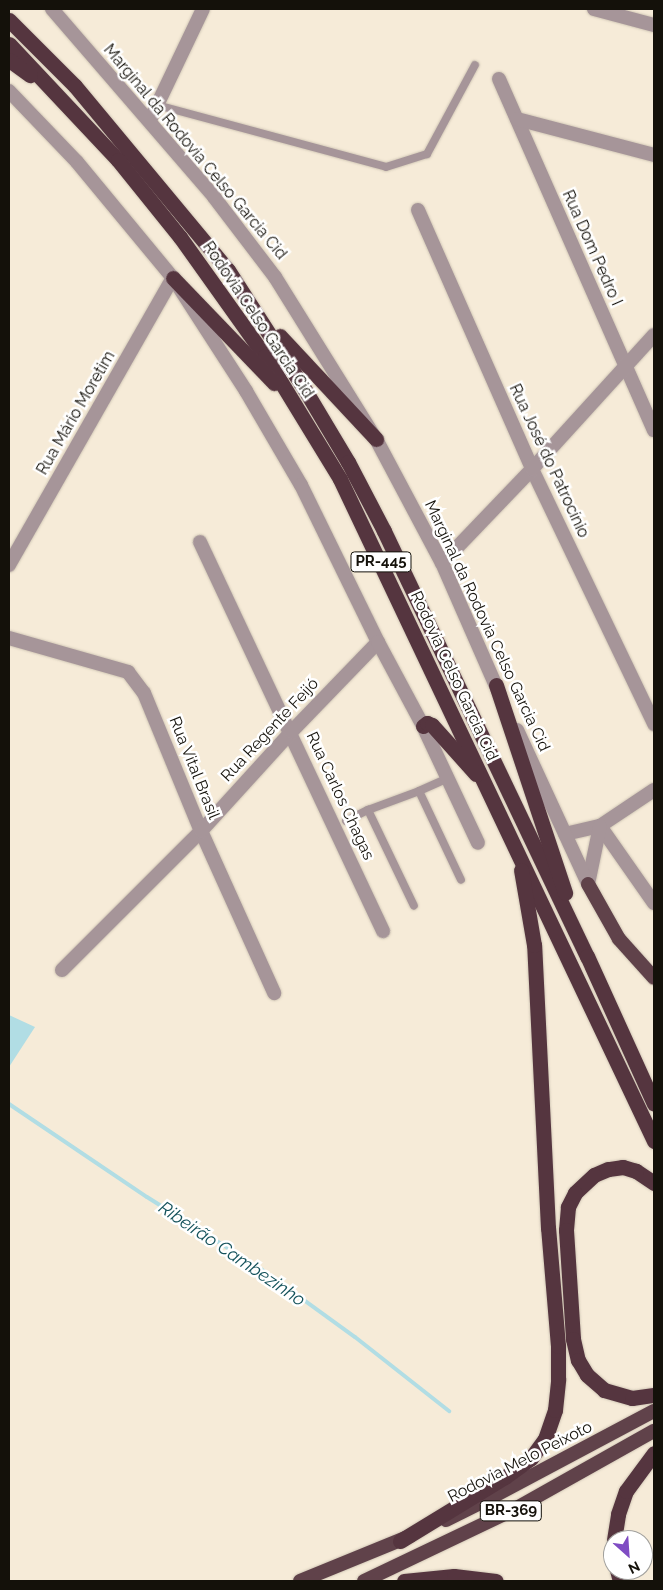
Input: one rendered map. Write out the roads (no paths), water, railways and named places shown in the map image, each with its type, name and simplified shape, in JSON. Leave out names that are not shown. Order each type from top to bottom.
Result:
[{"type":"highway","name":"Rodovia Celso Garcia Cid","points":[[9,20],[75,86],[228,270],[255,310],[348,462],[384,531],[587,956],[654,1104]]},
{"type":"highway","name":"Rodovia Celso Garcia Cid","points":[[9,44],[118,160],[180,237],[231,306],[340,478],[654,1141]]},
{"type":"highway","points":[[9,60],[63,100]]},
{"type":"highway","points":[[173,278],[296,406]]},
{"type":"highway","points":[[255,310],[376,439]]},
{"type":"highway","points":[[496,685],[587,956]]},
{"type":"highway","points":[[423,726],[427,723],[432,725],[486,786]]},
{"type":"highway","points":[[400,1541],[505,1477],[531,1458],[545,1439],[555,1410],[558,1379],[558,1346],[548,1228],[534,945],[518,851]]},
{"type":"highway","points":[[588,884],[619,939],[654,978]]},
{"type":"highway","points":[[654,1183],[636,1171],[623,1167],[608,1169],[594,1175],[575,1193],[568,1207],[566,1230],[574,1339],[578,1360],[587,1375],[604,1390],[632,1398],[654,1395]]},
{"type":"highway","name":"Rodovia Melo Peixoto","points":[[400,1541],[492,1498],[654,1411]]},
{"type":"highway","name":"BR-369","points":[[364,1581],[513,1510],[654,1432]]},
{"type":"highway","points":[[616,1530],[618,1514],[626,1491],[654,1453]]},
{"type":"highway","name":"BR-369","points":[[300,1581],[400,1541]]},
{"type":"highway","points":[[404,1581],[454,1576],[496,1581]]},
{"type":"street","name":"Marginal da Rodovia Celso Garcia Cid","points":[[52,9],[150,120],[214,197],[275,277],[376,439],[442,563],[588,884]]},
{"type":"street","points":[[150,120],[202,9]]},
{"type":"street","points":[[594,9],[654,25]]},
{"type":"street","name":"Rua Dom Pedro I","points":[[499,78],[654,430]]},
{"type":"street","points":[[9,91],[77,162],[173,278],[246,391],[301,485],[378,642],[423,726],[478,843]]},
{"type":"street","points":[[517,119],[654,155]]},
{"type":"street","name":"Rua José do Patrocínio","points":[[418,210],[532,469],[654,724]]},
{"type":"street","name":"Rua Mário Moretim","points":[[9,565],[173,278]]},
{"type":"street","points":[[442,563],[532,469],[654,335]]},
{"type":"street","name":"Rua Carlos Chagas","points":[[200,542],[383,931]]},
{"type":"street","name":"Rua Vital Brasil","points":[[9,638],[128,672],[144,693],[201,831],[274,993]]},
{"type":"street","name":"Rua Regente Feijó","points":[[62,970],[201,831],[291,732],[378,642]]},
{"type":"street","points":[[565,834],[600,826],[654,790]]},
{"type":"street","points":[[588,884],[600,826]]},
{"type":"street","points":[[600,826],[654,903]]},
{"type":"lane","points":[[157,104],[386,167],[427,154],[475,65]]},
{"type":"lane","points":[[346,821],[368,810],[448,778]]},
{"type":"lane","points":[[419,791],[461,880]]},
{"type":"lane","points":[[368,810],[414,906]]},
{"type":"water","points":[[9,1015],[35,1027],[9,1067]]},
{"type":"waterway","name":"Ribeirão Cambezinho","points":[[9,1104],[147,1197],[261,1269],[355,1337],[449,1411]]}]
